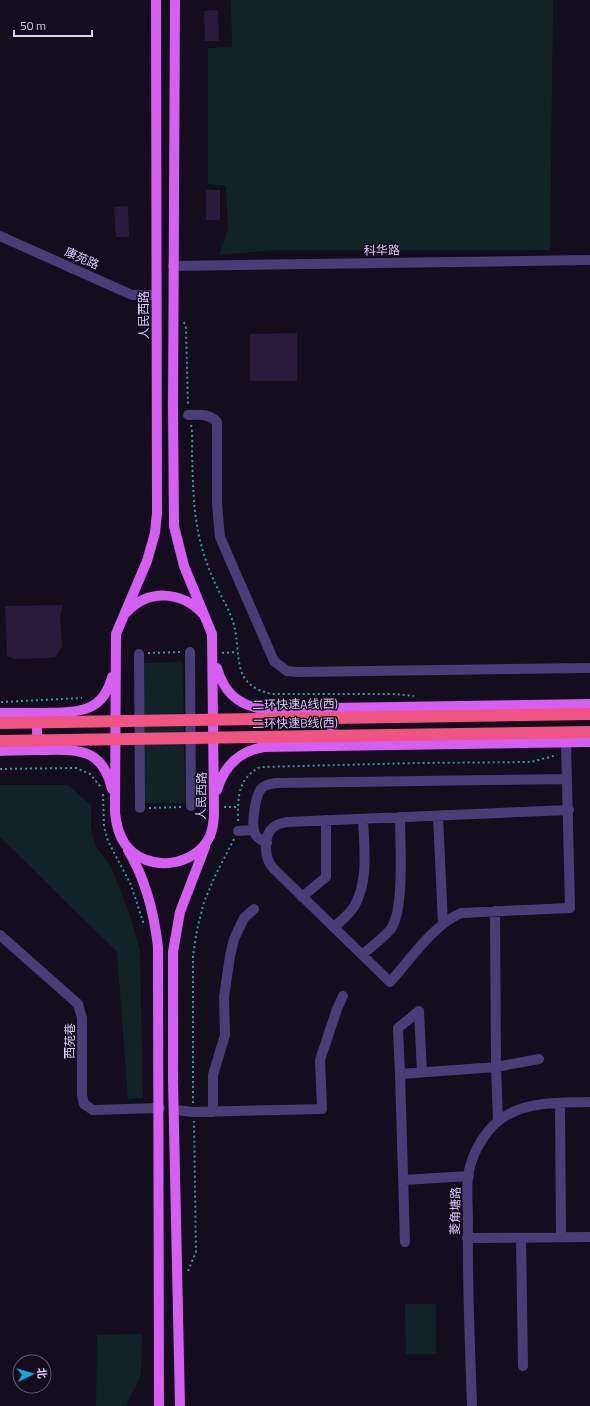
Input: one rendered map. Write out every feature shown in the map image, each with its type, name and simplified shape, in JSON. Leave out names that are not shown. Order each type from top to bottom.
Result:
[{"type":"highway","name":"二环快速A线(西)","points":[[0,722],[590,714]]},
{"type":"highway","name":"二环快速B线(西)","points":[[0,741],[590,732]]},
{"type":"main road","name":"人民西路","points":[[156,0],[156,523],[144,570],[120,623],[115,647],[115,812],[116,825],[120,836],[129,848],[141,858],[150,861],[170,863],[180,862],[197,852],[210,836],[219,810],[217,650],[209,623],[185,571],[174,526],[175,0]]},
{"type":"main road","name":"人民西路","points":[[120,623],[132,606],[140,601],[149,597],[169,596],[179,597],[196,607],[209,623]]},
{"type":"main road","points":[[0,713],[75,712],[87,709],[97,704],[107,691],[111,681],[115,647]]},
{"type":"main road","points":[[217,650],[215,662],[221,682],[232,696],[246,705],[264,709],[590,704]]},
{"type":"main road","points":[[349,708],[341,711],[336,716],[332,729],[338,741],[350,745]]},
{"type":"main road","points":[[21,713],[32,718],[38,730],[34,742],[21,750]]},
{"type":"main road","points":[[219,810],[217,790],[224,772],[236,759],[246,752],[271,746],[590,742]]},
{"type":"main road","points":[[0,750],[76,750],[92,755],[100,762],[108,776],[113,793],[115,812]]},
{"type":"main road","points":[[120,836],[143,881],[156,928],[158,961],[160,1108],[159,1406]]},
{"type":"main road","points":[[180,1406],[175,1240],[173,1064],[174,942],[186,894],[210,836]]},
{"type":"street","name":"康苑路","points":[[0,236],[132,294],[156,295]]},
{"type":"street","name":"科华路","points":[[174,266],[590,260]]},
{"type":"street","points":[[188,415],[208,416],[212,417],[217,422],[217,504],[220,537],[274,661],[287,671],[590,668]]},
{"type":"street","points":[[190,652],[191,806]]},
{"type":"street","points":[[139,654],[140,808]]},
{"type":"street","points":[[566,742],[569,810],[570,908],[495,910],[461,913],[443,924],[390,982],[269,864],[266,855],[269,834],[275,826],[287,822],[569,810]]},
{"type":"street","points":[[267,843],[260,840],[253,830],[256,797],[261,789],[267,784],[567,779]]},
{"type":"street","points":[[438,816],[443,924]]},
{"type":"street","points":[[362,955],[390,930],[395,921],[400,885],[400,817]]},
{"type":"street","points":[[334,928],[355,905],[362,888],[364,874],[363,819]]},
{"type":"street","points":[[302,897],[326,877],[326,820]]},
{"type":"street","points":[[238,831],[253,830]]},
{"type":"street","points":[[213,1112],[213,1075],[225,1035],[224,997],[230,956],[234,939],[244,918],[254,909]]},
{"type":"street","points":[[495,910],[496,1067],[498,1121]]},
{"type":"street","name":"西苑巷","points":[[0,935],[78,1004],[82,1018],[82,1096],[84,1104],[93,1110],[160,1108]]},
{"type":"street","points":[[174,1110],[213,1112],[322,1109],[320,1060],[337,1009],[343,996]]},
{"type":"street","points":[[405,1242],[398,1028],[419,1011],[422,1072]]},
{"type":"street","points":[[400,1074],[496,1067],[539,1059]]},
{"type":"street","name":"菱角塘路","points":[[472,1406],[467,1238],[469,1176],[471,1163],[481,1140],[498,1121],[510,1113],[534,1106],[590,1102]]},
{"type":"street","points":[[560,1103],[561,1237]]},
{"type":"street","points":[[404,1180],[469,1176]]},
{"type":"street","points":[[467,1238],[590,1237]]},
{"type":"street","points":[[521,1238],[522,1366]]},
{"type":"path","points":[[183,320],[186,328],[188,415],[192,428],[194,504],[197,527],[204,557],[232,618],[236,633],[239,666],[244,679],[259,692],[272,694],[396,694],[420,696]]},
{"type":"path","points":[[217,650],[237,652]]},
{"type":"path","points":[[139,654],[190,652]]},
{"type":"path","points":[[0,702],[65,700],[83,698],[88,695]]},
{"type":"path","points":[[188,1272],[196,1252],[193,1112],[193,956],[197,930],[204,902],[215,876],[238,831],[238,807],[242,782],[249,773],[260,767],[531,762],[566,753]]},
{"type":"path","points":[[0,769],[76,768],[94,778],[103,796],[104,827],[108,841],[131,886],[145,931]]},
{"type":"path","points":[[140,808],[191,806]]},
{"type":"path","points":[[219,810],[238,807]]},
{"type":"shaded area","points":[[231,0],[553,0],[550,250],[278,250],[219,255],[228,229],[226,186],[208,184],[208,48],[232,47]]},
{"type":"shaded area","points":[[183,662],[185,803],[143,803],[141,663]]},
{"type":"shaded area","points":[[0,785],[68,785],[91,805],[91,827],[95,845],[111,867],[129,912],[140,950],[143,1098],[128,1099],[117,952],[0,837]]},
{"type":"shaded area","points":[[405,1304],[436,1304],[436,1354],[406,1354]]},
{"type":"shaded area","points":[[142,1334],[141,1376],[126,1406],[96,1406],[97,1335]]},
{"type":"building","points":[[218,10],[219,41],[205,41],[204,11]]},
{"type":"building","points":[[206,190],[220,190],[220,220],[206,220]]},
{"type":"building","points":[[128,206],[129,237],[116,237],[114,207]]},
{"type":"building","points":[[297,333],[297,381],[250,381],[250,334]]},
{"type":"building","points":[[63,605],[60,617],[62,646],[56,657],[14,659],[7,656],[5,606]]}]
